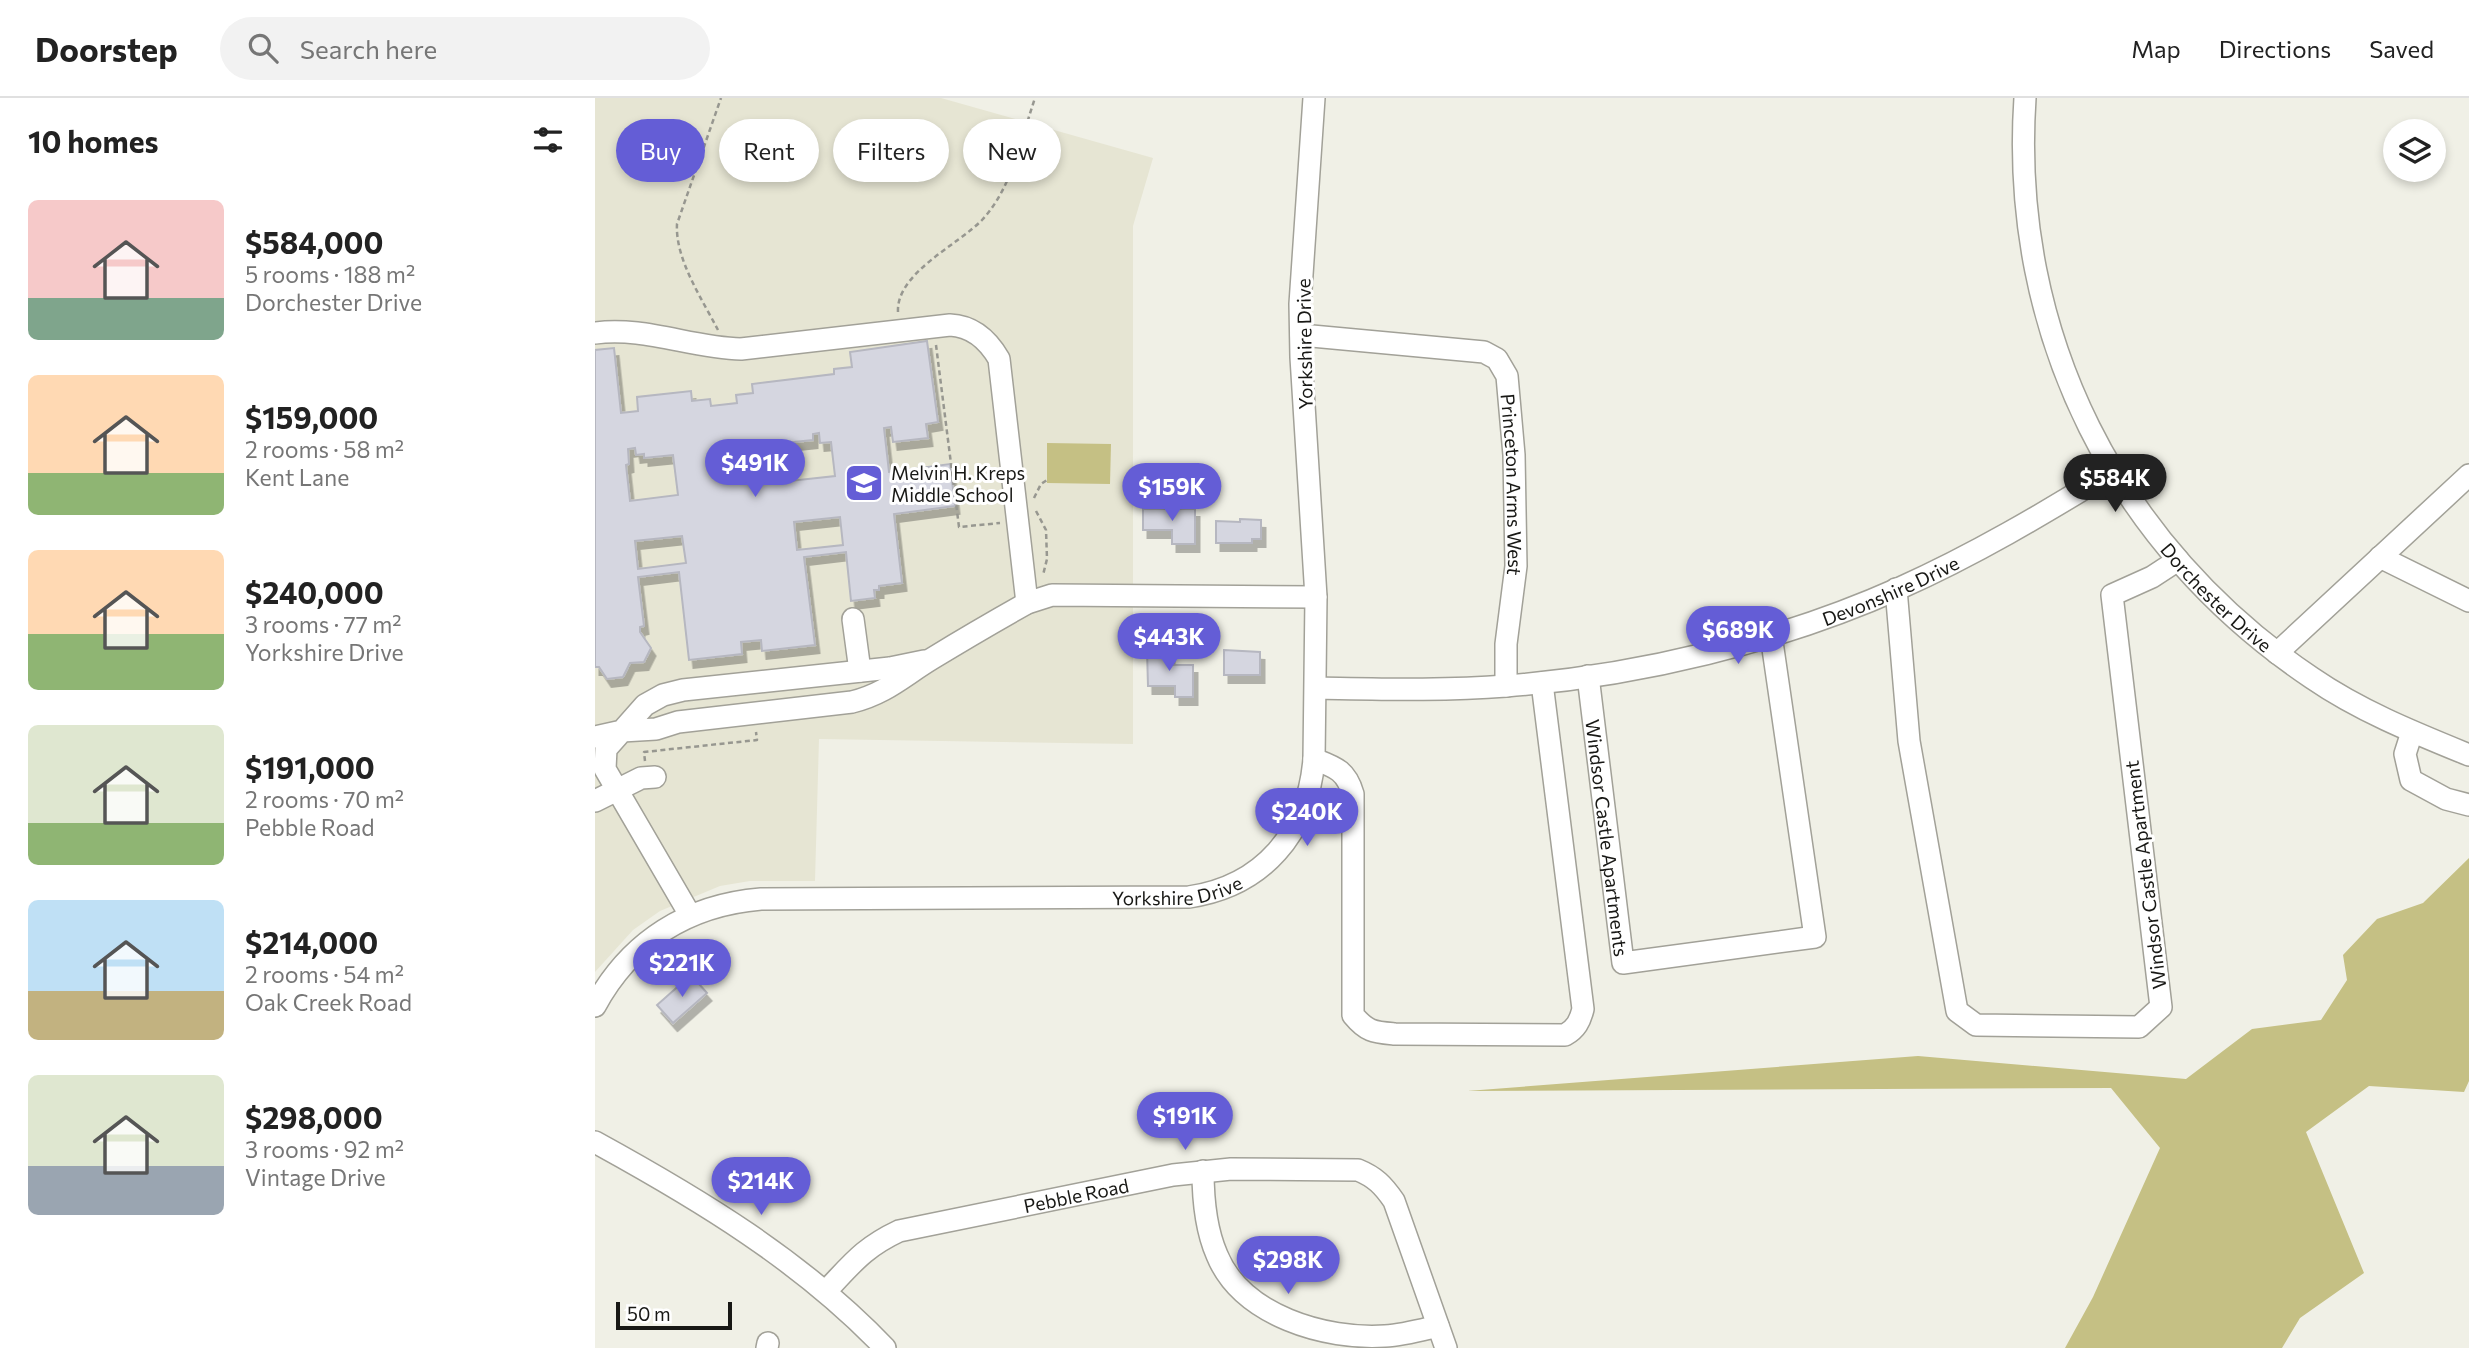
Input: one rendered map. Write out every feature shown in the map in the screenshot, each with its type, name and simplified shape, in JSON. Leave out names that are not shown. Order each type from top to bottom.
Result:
[{"type":"street","name":"Yorkshire Drive","points":[[595,1006],[614,976],[665,928],[690,915],[732,901],[1175,898],[1206,895],[1248,877],[1283,847],[1306,805],[1312,783],[1314,759],[1316,597],[1301,335],[1305,212],[1314,98]]},
{"type":"street","name":"Dorchester Drive","points":[[2025,98],[2023,159],[2026,204],[2040,294],[2070,384],[2113,471],[2142,516],[2178,560],[2225,610],[2277,653],[2352,703],[2412,732],[2469,755]]},
{"type":"street","points":[[595,333],[627,332],[719,349],[741,349],[964,326],[992,347],[999,359],[1027,603]]},
{"type":"street","name":"Princeton Arms West","points":[[1301,335],[1484,352],[1497,359],[1507,376],[1514,455],[1516,566],[1506,644],[1506,686]]},
{"type":"street","name":"Devonshire Drive","points":[[1316,688],[1431,690],[1542,683],[1703,654],[1771,635],[1896,589],[1982,548],[2113,471]]},
{"type":"street","points":[[2277,653],[2469,475]]},
{"type":"street","points":[[2380,557],[2469,601]]},
{"type":"street","name":"Windsor Castle Apartment","points":[[1896,589],[1909,741],[1957,1011],[1976,1026],[2139,1027],[2161,1007],[2112,595],[2152,577],[2178,560]]},
{"type":"street","points":[[595,737],[622,731],[656,729],[678,722],[852,702],[882,691],[929,660],[1027,603],[1052,596],[1316,597]]},
{"type":"street","points":[[853,619],[860,671]]},
{"type":"street","name":"Windsor Castle Apartments","points":[[1588,676],[1623,963],[1815,937],[1771,635]]},
{"type":"street","points":[[690,915],[605,769],[606,749],[645,705],[663,695],[683,690],[860,671],[929,660]]},
{"type":"street","points":[[1314,759],[1337,767],[1345,776],[1353,794],[1353,1015],[1360,1024],[1369,1031],[1395,1034],[1565,1035],[1573,1031],[1583,1009],[1542,683]]},
{"type":"street","points":[[2412,732],[2405,754],[2411,780],[2446,799],[2469,805]]},
{"type":"street","points":[[595,801],[650,772]]},
{"type":"street","points":[[595,1142],[738,1226],[826,1291],[885,1348]]},
{"type":"street","name":"Pebble Road","points":[[826,1291],[861,1254],[876,1242],[899,1231],[1203,1171],[1358,1170],[1384,1186],[1394,1201],[1446,1348]]},
{"type":"street","points":[[1203,1171],[1210,1234],[1217,1256],[1237,1286],[1252,1299],[1296,1323],[1346,1336],[1386,1336],[1438,1326]]},
{"type":"path","points":[[720,333],[680,254],[676,239],[677,224],[721,98]]},
{"type":"path","points":[[899,320],[898,307],[902,291],[914,276],[969,232],[996,202],[1008,179],[1035,98]]},
{"type":"path","points":[[935,339],[959,527],[993,523],[1005,525]]},
{"type":"path","points":[[1043,579],[1047,559],[1046,530],[1037,514],[1034,499],[1041,484],[1047,480]]},
{"type":"path","points":[[650,772],[644,752],[757,740],[756,725]]},
{"type":"shaded area","name":"Melvin H. Kreps Middle School","points":[[595,98],[941,98],[1015,119],[963,119],[963,182],[1061,182],[1061,132],[1153,158],[1133,226],[1133,744],[819,739],[815,881],[750,881],[720,886],[660,911],[633,930],[595,972]]},
{"type":"shaded area","points":[[1047,443],[1111,444],[1110,484],[1047,483]]},
{"type":"shaded area","points":[[2469,858],[2469,1081],[2464,1092],[2369,1086],[2306,1132],[2364,1273],[2300,1318],[2282,1348],[2065,1348],[2093,1297],[2160,1148],[2111,1088],[1467,1091],[1918,1056],[2186,1079],[2252,1029],[2321,1020],[2347,980],[2343,955],[2377,919],[2423,903]]},
{"type":"building","name":"Melvin H. Kreps Middle School","points":[[927,341],[938,422],[926,424],[928,438],[893,442],[891,427],[884,428],[889,472],[950,464],[955,506],[894,514],[902,583],[879,586],[879,590],[874,590],[875,598],[851,601],[846,552],[804,557],[815,645],[762,651],[761,640],[741,642],[742,654],[689,660],[679,572],[638,577],[644,626],[640,627],[640,632],[651,648],[644,662],[630,663],[623,677],[607,679],[599,667],[595,667],[595,350],[614,348],[621,413],[638,411],[637,397],[691,391],[692,401],[710,399],[711,406],[737,403],[736,395],[753,393],[752,384],[834,374],[834,369],[852,367],[850,352]],"holes":[[[819,433],[820,443],[831,442],[835,476],[790,481],[785,443],[813,440],[813,434]],[[635,448],[636,455],[644,454],[644,458],[673,455],[678,495],[630,501],[626,465],[629,464],[628,449]],[[840,517],[843,545],[797,550],[794,522]],[[682,536],[686,563],[638,569],[635,541]]]},
{"type":"building","points":[[1143,509],[1195,509],[1195,544],[1172,544],[1172,530],[1143,530]]},
{"type":"building","points":[[1240,519],[1261,520],[1261,539],[1252,539],[1252,543],[1216,543],[1216,521],[1240,522]]},
{"type":"building","points":[[1147,650],[1170,650],[1170,665],[1193,665],[1193,697],[1175,697],[1175,686],[1148,686]]},
{"type":"building","points":[[1224,650],[1260,652],[1260,675],[1224,675]]},
{"type":"building","points":[[691,975],[707,993],[673,1023],[657,1005]]},
{"type":"place","name":"Melvin H. Kreps Middle School","points":[[864,483]]}]
